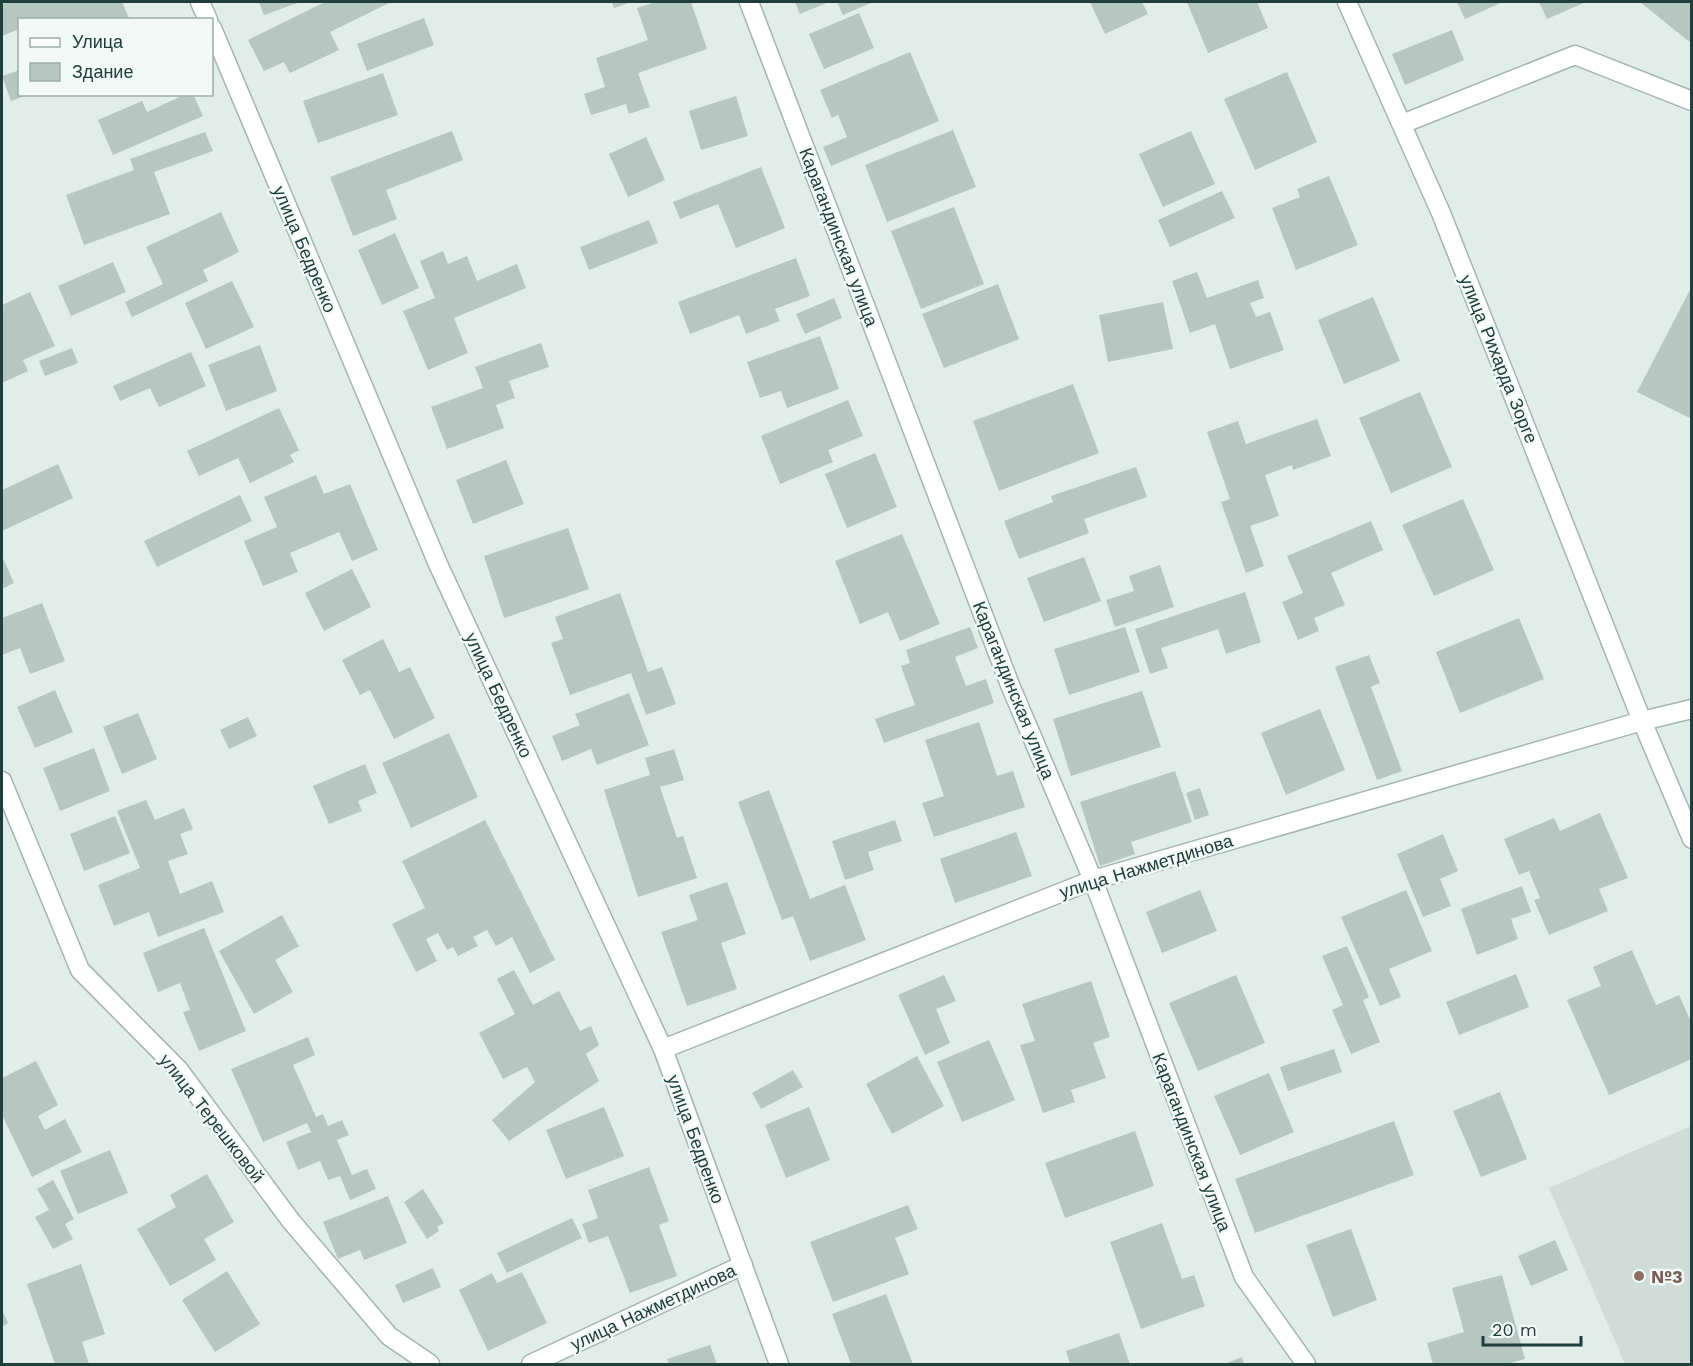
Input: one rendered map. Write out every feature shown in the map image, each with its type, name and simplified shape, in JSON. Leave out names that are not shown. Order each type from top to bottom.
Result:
[{"type":"street","points":[[200,2],[207,18]]},
{"type":"street","name":"Карагандинская улица","points":[[749,2],[1010,685],[1093,880],[1244,1277],[1306,1365]]},
{"type":"street","name":"улица Рихарда Зорге","points":[[1347,2],[1441,213],[1642,721],[1692,839]]},
{"type":"street","name":"улица Бедренко","points":[[213,30],[438,564],[663,1049],[779,1365]]},
{"type":"street","points":[[1402,124],[1575,55],[1692,101]]},
{"type":"street","name":"улица Нажметдинова","points":[[663,1049],[1093,880],[1642,721],[1692,709]]},
{"type":"street","name":"улица Терешковой","points":[[2,781],[80,970],[179,1070],[291,1221],[388,1336],[430,1365]]},
{"type":"street","name":"улица Нажметдинова","points":[[531,1365],[743,1265]]},
{"type":"shaded area","name":"№3","points":[[1691,1126],[1691,1364],[1625,1364],[1549,1188]]},
{"type":"building","points":[[8,2],[122,2],[129,18],[18,18],[18,29],[2,36],[2,4]]},
{"type":"building","points":[[259,2],[300,2],[264,15]]},
{"type":"building","points":[[325,2],[391,2],[330,32],[339,50],[290,73],[284,62],[264,71],[248,40]]},
{"type":"building","points":[[612,2],[631,2],[614,8]]},
{"type":"building","points":[[655,2],[691,2],[707,49],[638,73],[650,107],[629,114],[626,104],[591,115],[584,94],[605,87],[596,58],[648,40],[637,8]]},
{"type":"building","points":[[795,2],[829,2],[800,14]]},
{"type":"building","points":[[837,2],[873,2],[843,15]]},
{"type":"building","points":[[1090,2],[1142,2],[1148,14],[1105,34]]},
{"type":"building","points":[[1187,2],[1257,2],[1268,28],[1208,53]]},
{"type":"building","points":[[1457,2],[1503,2],[1465,19]]},
{"type":"building","points":[[1539,2],[1586,2],[1547,19]]},
{"type":"building","points":[[1640,2],[1692,2],[1692,44]]},
{"type":"building","points":[[859,13],[874,48],[824,69],[809,34]]},
{"type":"building","points":[[424,18],[434,45],[367,71],[357,44]]},
{"type":"building","points":[[1452,30],[1464,60],[1405,85],[1392,54]]},
{"type":"building","points":[[910,52],[939,121],[831,166],[823,147],[847,137],[838,115],[832,118],[820,90]]},
{"type":"building","points":[[18,71],[18,96],[24,96],[11,101],[2,76]]},
{"type":"building","points":[[1287,72],[1317,142],[1255,170],[1224,99]]},
{"type":"building","points":[[383,73],[398,115],[318,143],[303,101]]},
{"type":"building","points":[[182,96],[194,96],[203,116],[113,155],[98,120],[142,101],[147,112]]},
{"type":"building","points":[[736,96],[748,136],[701,150],[689,111]]},
{"type":"building","points":[[953,130],[976,187],[887,222],[865,165]]},
{"type":"building","points":[[452,131],[463,160],[386,190],[397,219],[353,236],[330,177]]},
{"type":"building","points":[[1191,131],[1215,184],[1163,207],[1139,154]]},
{"type":"building","points":[[205,132],[213,151],[154,172],[170,214],[84,245],[66,195],[134,170],[130,159]]},
{"type":"building","points":[[646,137],[665,180],[628,197],[609,154]]},
{"type":"building","points":[[761,167],[785,228],[736,248],[718,204],[680,219],[673,202]]},
{"type":"building","points":[[1329,176],[1358,245],[1296,270],[1272,208],[1300,197],[1297,189]]},
{"type":"building","points":[[1222,191],[1235,218],[1170,247],[1158,220]]},
{"type":"building","points":[[954,207],[984,284],[921,309],[891,231]]},
{"type":"building","points":[[221,212],[239,252],[203,270],[208,281],[132,317],[125,302],[163,284],[146,247]]},
{"type":"building","points":[[649,220],[658,243],[589,270],[580,247]]},
{"type":"building","points":[[395,233],[419,288],[382,305],[358,250]]},
{"type":"building","points":[[443,251],[448,264],[467,256],[477,281],[517,264],[526,288],[454,318],[468,353],[428,370],[403,311],[435,298],[420,261]]},
{"type":"building","points":[[796,258],[810,296],[775,309],[780,321],[746,334],[739,315],[690,334],[678,302]]},
{"type":"building","points":[[113,262],[126,292],[71,316],[58,286]]},
{"type":"building","points":[[1197,272],[1207,298],[1258,280],[1264,298],[1250,303],[1256,317],[1270,312],[1284,350],[1230,369],[1215,324],[1190,333],[1172,281]]},
{"type":"building","points":[[232,281],[254,327],[206,349],[185,303]]},
{"type":"building","points":[[998,284],[1019,339],[944,368],[922,314]]},
{"type":"building","points":[[1692,286],[1692,419],[1637,392]]},
{"type":"building","points":[[30,292],[55,346],[23,360],[28,371],[2,383],[2,305]]},
{"type":"building","points":[[1373,297],[1400,361],[1344,384],[1318,320]]},
{"type":"building","points":[[834,298],[842,318],[805,334],[796,314]]},
{"type":"building","points":[[1163,302],[1173,349],[1108,362],[1099,315]]},
{"type":"building","points":[[820,336],[839,389],[787,408],[781,391],[760,398],[747,362]]},
{"type":"building","points":[[541,343],[549,367],[509,381],[515,398],[496,405],[504,428],[447,449],[431,407],[483,388],[475,367]]},
{"type":"building","points":[[260,345],[277,391],[226,411],[208,365]]},
{"type":"building","points":[[72,348],[78,363],[45,376],[39,361]]},
{"type":"building","points":[[191,352],[206,386],[159,407],[150,388],[120,401],[113,386]]},
{"type":"building","points":[[1073,384],[1099,453],[999,491],[973,421]]},
{"type":"building","points":[[1420,392],[1452,467],[1391,493],[1359,418]]},
{"type":"building","points":[[848,400],[863,436],[828,450],[833,462],[780,484],[761,436]]},
{"type":"building","points":[[279,408],[299,450],[290,455],[294,462],[250,483],[238,458],[199,476],[187,451]]},
{"type":"building","points":[[1317,419],[1331,456],[1293,470],[1292,465],[1265,475],[1279,516],[1250,526],[1264,566],[1246,573],[1221,502],[1230,499],[1207,432],[1238,421],[1246,444]]},
{"type":"building","points":[[875,453],[897,507],[847,528],[825,474]]},
{"type":"building","points":[[506,460],[524,504],[473,524],[456,480]]},
{"type":"building","points":[[58,464],[73,498],[2,531],[2,490]]},
{"type":"building","points":[[1136,467],[1147,497],[1084,519],[1089,533],[1019,559],[1004,521],[1053,502],[1051,496]]},
{"type":"building","points":[[316,475],[324,494],[350,484],[378,550],[352,561],[339,532],[290,553],[298,572],[263,586],[244,541],[277,527],[264,497]]},
{"type":"building","points":[[240,495],[252,521],[157,567],[144,541]]},
{"type":"building","points":[[1463,499],[1494,570],[1434,596],[1402,525]]},
{"type":"building","points":[[1371,521],[1383,550],[1331,573],[1345,605],[1314,618],[1319,631],[1298,640],[1282,602],[1303,593],[1287,556]]},
{"type":"building","points":[[568,528],[589,589],[504,618],[484,556]]},
{"type":"building","points":[[902,534],[940,624],[900,641],[888,612],[860,624],[835,561]]},
{"type":"building","points":[[2,556],[14,583],[2,589]]},
{"type":"building","points":[[1084,557],[1101,601],[1044,622],[1027,578]]},
{"type":"building","points":[[1160,565],[1174,607],[1115,627],[1106,600],[1134,591],[1129,576]]},
{"type":"building","points":[[352,569],[371,607],[324,631],[305,593]]},
{"type":"building","points":[[1245,592],[1261,642],[1226,654],[1218,629],[1161,648],[1168,668],[1150,674],[1135,629]]},
{"type":"building","points":[[620,593],[648,672],[662,667],[676,704],[646,715],[631,673],[570,695],[551,643],[563,639],[555,617]]},
{"type":"building","points":[[42,603],[65,661],[30,674],[20,648],[2,655],[2,618]]},
{"type":"building","points":[[1519,618],[1544,679],[1460,713],[1436,652]]},
{"type":"building","points":[[970,627],[978,648],[955,657],[966,686],[986,679],[994,703],[884,743],[875,719],[915,705],[901,666],[910,663],[906,650]]},
{"type":"building","points":[[1125,627],[1140,672],[1069,695],[1054,649]]},
{"type":"building","points":[[383,639],[399,672],[410,667],[435,718],[394,739],[370,690],[360,695],[342,660]]},
{"type":"building","points":[[1369,655],[1380,683],[1371,687],[1402,771],[1377,780],[1335,667]]},
{"type":"building","points":[[55,690],[73,732],[35,748],[17,707]]},
{"type":"building","points":[[1142,691],[1161,747],[1071,776],[1053,719]]},
{"type":"building","points":[[629,693],[649,745],[597,765],[591,749],[562,761],[552,736],[580,725],[575,714]]},
{"type":"building","points":[[1320,709],[1345,770],[1286,795],[1261,733]]},
{"type":"building","points":[[138,713],[157,759],[122,774],[103,727]]},
{"type":"building","points":[[248,717],[257,736],[229,749],[220,730]]},
{"type":"building","points":[[979,722],[997,776],[1013,771],[1025,807],[934,837],[922,803],[944,796],[925,740]]},
{"type":"building","points":[[449,733],[478,797],[411,828],[382,763]]},
{"type":"building","points":[[94,748],[110,791],[60,811],[43,768]]},
{"type":"building","points":[[674,749],[684,780],[660,787],[677,838],[683,836],[697,878],[638,897],[604,790],[650,775],[645,758]]},
{"type":"building","points":[[365,764],[377,793],[358,801],[362,811],[329,824],[313,786]]},
{"type":"building","points":[[1175,771],[1192,822],[1131,842],[1135,854],[1100,866],[1080,802]]},
{"type":"building","points":[[1200,788],[1209,815],[1195,820],[1186,793]]},
{"type":"building","points":[[769,790],[810,899],[845,885],[866,940],[810,961],[793,916],[782,920],[738,802]]},
{"type":"building","points":[[146,800],[155,820],[184,808],[193,829],[180,834],[188,854],[168,861],[180,894],[212,881],[224,912],[158,937],[149,912],[114,926],[98,885],[140,868],[117,811]]},
{"type":"building","points":[[1600,813],[1628,878],[1599,889],[1608,911],[1549,935],[1534,900],[1540,898],[1529,871],[1519,875],[1504,839],[1554,818],[1560,831]]},
{"type":"building","points":[[115,816],[130,853],[84,871],[70,834]]},
{"type":"building","points":[[485,820],[555,960],[530,973],[512,937],[496,946],[487,930],[473,937],[478,946],[458,956],[453,947],[447,950],[438,933],[426,939],[437,961],[416,972],[392,924],[425,908],[402,861]]},
{"type":"building","points":[[895,820],[902,841],[868,852],[874,870],[845,880],[832,841]]},
{"type":"building","points":[[1016,832],[1032,876],[955,903],[940,859]]},
{"type":"building","points":[[1443,834],[1458,871],[1440,879],[1451,906],[1423,917],[1397,854]]},
{"type":"building","points":[[727,882],[746,934],[721,943],[737,989],[687,1006],[661,932],[698,920],[689,895]]},
{"type":"building","points":[[1522,886],[1531,912],[1511,919],[1518,939],[1477,955],[1461,909]]},
{"type":"building","points":[[1200,890],[1217,931],[1162,953],[1146,912]]},
{"type":"building","points":[[1406,890],[1432,951],[1389,969],[1401,997],[1380,1006],[1341,917]]},
{"type":"building","points":[[282,915],[299,946],[275,960],[293,992],[254,1014],[219,951]]},
{"type":"building","points":[[204,928],[246,1031],[199,1051],[183,1012],[190,1010],[180,983],[158,992],[143,953]]},
{"type":"building","points":[[1347,946],[1369,997],[1363,1000],[1380,1042],[1351,1054],[1332,1010],[1343,1005],[1322,956]]},
{"type":"building","points":[[1632,950],[1656,1005],[1679,995],[1692,1024],[1692,1059],[1609,1095],[1567,1000],[1601,986],[1593,967]]},
{"type":"building","points":[[514,970],[533,1005],[559,991],[580,1031],[591,1026],[599,1045],[586,1054],[599,1081],[509,1141],[492,1120],[535,1082],[527,1067],[503,1079],[479,1033],[515,1014],[497,979]]},
{"type":"building","points":[[1516,974],[1529,1007],[1459,1035],[1446,1002]]},
{"type":"building","points":[[944,975],[956,1001],[936,1009],[950,1043],[925,1055],[898,995]]},
{"type":"building","points":[[1236,975],[1265,1043],[1198,1071],[1169,1003]]},
{"type":"building","points":[[1091,981],[1110,1037],[1093,1043],[1106,1078],[1071,1090],[1075,1102],[1043,1113],[1020,1045],[1035,1041],[1022,1004]]},
{"type":"building","points":[[308,1037],[315,1055],[293,1065],[316,1117],[323,1114],[328,1126],[342,1120],[349,1135],[337,1140],[352,1175],[367,1169],[376,1189],[350,1200],[340,1176],[328,1180],[320,1161],[298,1170],[286,1142],[311,1132],[307,1123],[263,1142],[231,1069]]},
{"type":"building","points":[[989,1040],[1015,1100],[962,1122],[937,1062]]},
{"type":"building","points":[[1334,1049],[1342,1072],[1288,1091],[1280,1067]]},
{"type":"building","points":[[917,1056],[944,1106],[892,1134],[866,1084]]},
{"type":"building","points":[[36,1061],[58,1105],[38,1116],[45,1130],[65,1119],[82,1152],[32,1177],[2,1115],[2,1078]]},
{"type":"building","points":[[793,1070],[803,1087],[761,1109],[752,1093]]},
{"type":"building","points":[[1269,1073],[1294,1132],[1240,1155],[1214,1096]]},
{"type":"building","points":[[1500,1092],[1527,1159],[1481,1177],[1453,1111]]},
{"type":"building","points":[[604,1107],[624,1156],[566,1179],[546,1130]]},
{"type":"building","points":[[809,1107],[830,1160],[786,1178],[765,1125]]},
{"type":"building","points":[[1394,1121],[1414,1175],[1255,1233],[1235,1179]]},
{"type":"building","points":[[1135,1131],[1154,1186],[1065,1218],[1045,1163]]},
{"type":"building","points":[[110,1150],[128,1193],[78,1214],[60,1171]]},
{"type":"building","points":[[649,1167],[669,1221],[659,1225],[677,1276],[630,1293],[608,1236],[589,1243],[582,1224],[598,1218],[588,1190]]},
{"type":"building","points":[[207,1174],[234,1222],[204,1239],[216,1260],[170,1286],[137,1229],[176,1207],[170,1195]]},
{"type":"building","points":[[53,1180],[74,1219],[65,1224],[73,1239],[53,1249],[35,1217],[49,1210],[37,1189]]},
{"type":"building","points":[[423,1189],[444,1223],[437,1227],[439,1231],[427,1239],[404,1202]]},
{"type":"building","points":[[388,1196],[407,1243],[364,1260],[360,1250],[338,1259],[323,1222]]},
{"type":"building","points":[[908,1205],[918,1229],[895,1238],[909,1274],[833,1302],[810,1242]]},
{"type":"building","points":[[572,1218],[582,1238],[507,1273],[497,1253]]},
{"type":"building","points":[[1162,1223],[1182,1279],[1194,1275],[1205,1306],[1141,1329],[1110,1242]]},
{"type":"building","points":[[1351,1229],[1377,1300],[1333,1317],[1306,1245]]},
{"type":"building","points":[[1555,1240],[1568,1270],[1531,1286],[1518,1256]]},
{"type":"building","points":[[81,1264],[105,1334],[82,1342],[89,1364],[55,1364],[27,1284]]},
{"type":"building","points":[[433,1268],[441,1287],[403,1303],[395,1285]]},
{"type":"building","points":[[227,1271],[260,1324],[215,1352],[182,1300]]},
{"type":"building","points":[[522,1272],[547,1323],[488,1351],[459,1290],[492,1273],[497,1283]]},
{"type":"building","points":[[1502,1275],[1525,1359],[1507,1364],[1433,1364],[1427,1343],[1464,1332],[1452,1288]]},
{"type":"building","points":[[886,1294],[913,1364],[851,1364],[832,1314]]},
{"type":"building","points":[[2,1310],[8,1323],[2,1327]]},
{"type":"building","points":[[1119,1333],[1130,1364],[1070,1364],[1066,1351]]},
{"type":"building","points":[[710,1345],[717,1364],[669,1364],[667,1359]]},
{"type":"building","points":[[1242,1357],[1244,1364],[1224,1364]]},
{"type":"place","name":"№3","points":[[1639,1276]]}]
